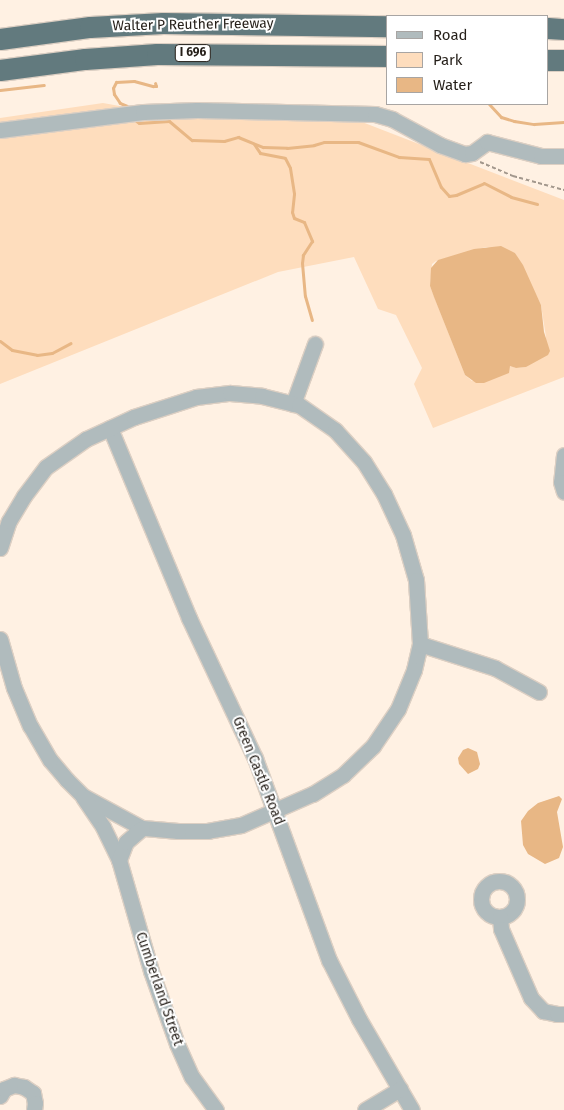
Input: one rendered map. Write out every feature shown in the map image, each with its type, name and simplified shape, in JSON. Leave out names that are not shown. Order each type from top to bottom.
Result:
[{"type":"highway","name":"Walter P Reuther Freeway","points":[[0,39],[72,29],[163,22],[386,26]]},
{"type":"highway","points":[[549,28],[564,29]]},
{"type":"highway","name":"Walter P Reuther Freeway","points":[[0,70],[85,59],[157,54],[386,56]]},
{"type":"highway","points":[[549,60],[564,60]]},
{"type":"street","points":[[0,130],[143,112],[198,110],[374,114],[392,119],[440,145],[465,154],[472,153],[488,142],[541,156],[564,156]]},
{"type":"street","points":[[293,404],[315,344]]},
{"type":"street","points":[[0,639],[14,688],[30,726],[50,760],[82,796],[142,828],[208,831],[242,825],[312,794],[343,775],[373,746],[398,709],[414,670],[420,644],[416,580],[403,535],[384,494],[364,462],[335,430],[300,405],[262,396],[230,393],[210,394],[151,412],[110,428],[86,439],[46,467],[24,496],[1,540]]},
{"type":"street","name":"Green Castle Road","points":[[110,428],[189,618],[256,758],[329,960],[359,1019],[412,1110]]},
{"type":"street","points":[[564,455],[561,482],[564,492]]},
{"type":"street","points":[[420,644],[495,668],[539,692]]},
{"type":"street","name":"Cumberland Street","points":[[82,796],[103,827],[118,860],[167,1019],[192,1077],[216,1110]]},
{"type":"street","points":[[118,860],[126,842],[142,828]]},
{"type":"street","points":[[500,917],[501,929],[531,998],[546,1012],[564,1014]]},
{"type":"street","points":[[0,1096],[4,1089],[14,1085],[24,1087],[33,1094],[34,1110]]},
{"type":"street","points":[[365,1110],[400,1089]]},
{"type":"path","points":[[465,154],[513,176],[564,190]]},
{"type":"green space","points":[[103,103],[186,118],[362,122],[564,200],[564,377],[433,428],[414,384],[422,368],[396,315],[378,309],[354,257],[278,272],[0,384],[0,118]],"holes":[[[486,247],[515,253],[541,305],[546,337],[526,367],[516,368],[511,366],[472,381],[465,375],[430,286],[432,264],[436,261]]]},
{"type":"water","points":[[501,246],[515,253],[523,265],[541,305],[544,332],[550,351],[548,355],[526,367],[516,368],[510,366],[509,373],[484,383],[476,383],[465,375],[434,297],[430,286],[431,268],[438,260],[474,249]]},
{"type":"water","points":[[468,748],[477,752],[480,764],[478,769],[468,774],[459,764],[458,758],[463,750]]},
{"type":"water","points":[[559,796],[562,799],[557,812],[563,847],[559,858],[545,864],[528,854],[523,845],[521,821],[528,811],[538,803]]},
{"type":"waterway","points":[[127,106],[120,103],[114,94],[113,88],[116,82],[134,81],[156,86],[155,83]]},
{"type":"waterway","points":[[0,90],[44,85]]},
{"type":"waterway","points":[[490,105],[501,117],[514,121],[534,124],[564,122]]},
{"type":"waterway","points":[[135,120],[139,123],[169,121],[192,140],[224,141],[238,137],[263,147],[287,148],[324,142],[358,142],[399,157],[429,159],[441,187],[449,196],[484,183],[511,197],[537,204]]},
{"type":"waterway","points":[[254,144],[260,153],[285,158],[290,168],[294,194],[292,212],[294,218],[304,222],[312,241],[303,255],[302,263],[305,296],[312,320]]},
{"type":"waterway","points":[[0,341],[12,350],[37,355],[52,353],[71,343]]}]
